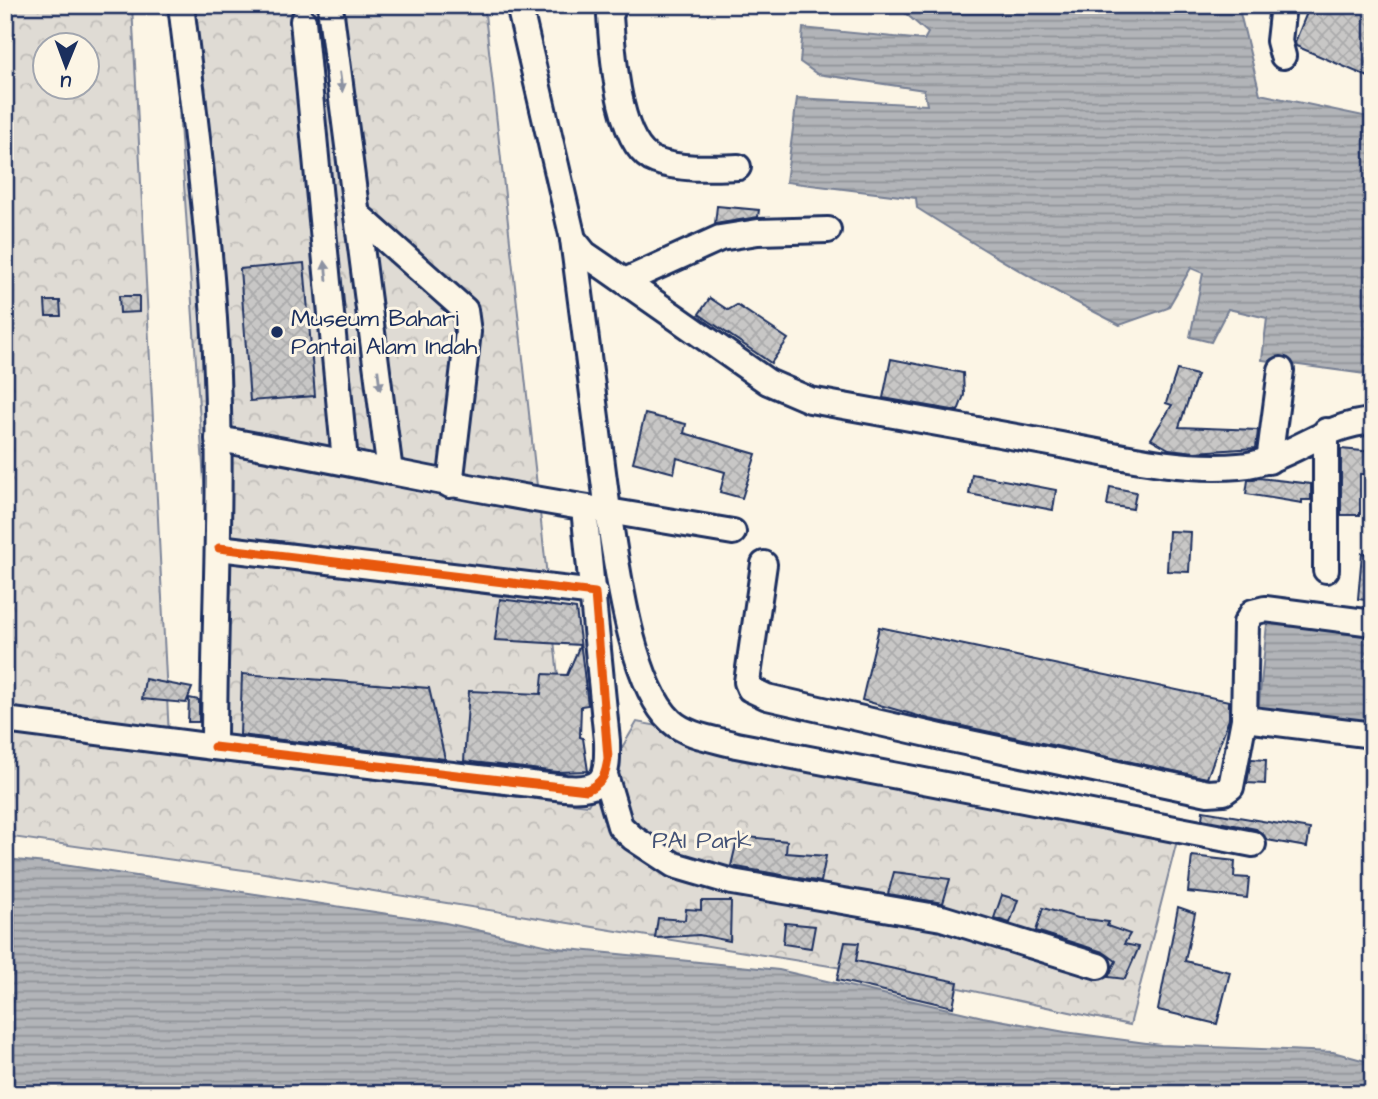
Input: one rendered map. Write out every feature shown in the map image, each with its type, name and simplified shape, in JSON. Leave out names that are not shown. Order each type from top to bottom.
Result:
[{"type":"street","points":[[181,5],[212,290],[219,548],[214,747]]},
{"type":"street","points":[[519,5],[573,239],[608,511],[625,603],[644,675],[655,701],[671,722],[690,732],[775,753],[1253,844]]},
{"type":"street","points":[[614,5],[610,16],[618,92],[636,143],[644,155],[657,162],[676,165],[738,167]]},
{"type":"street","points":[[1283,5],[1279,41],[1283,57]]},
{"type":"street","points":[[299,13],[319,24],[332,10]]},
{"type":"street","points":[[332,10],[390,472]]},
{"type":"street","points":[[299,13],[345,461]]},
{"type":"street","points":[[317,188],[355,184]]},
{"type":"street","points":[[357,214],[464,310],[468,332],[450,485]]},
{"type":"street","points":[[625,281],[720,238],[758,232],[828,230]]},
{"type":"street","points":[[573,239],[585,254],[768,382],[810,400],[1206,468],[1269,461],[1326,431],[1351,422],[1373,421]]},
{"type":"street","points":[[1269,461],[1281,370]]},
{"type":"street","points":[[1326,431],[1326,570]]},
{"type":"street","points":[[218,439],[345,461],[450,485],[733,532]]},
{"type":"street","points":[[584,508],[595,593],[607,741],[606,775],[620,826],[632,838],[674,865],[732,882],[942,918],[1098,966]]},
{"type":"street","points":[[219,548],[595,593]]},
{"type":"street","points":[[764,564],[747,682],[750,689],[767,697],[941,737],[1208,793],[1224,792],[1231,787],[1244,719],[1246,623],[1253,612],[1265,609],[1373,623]]},
{"type":"street","points":[[1244,719],[1373,735]]},
{"type":"street","points":[[5,720],[587,790],[597,785],[606,775]]},
{"type":"green space","name":"PAI Park","points":[[15,5],[132,5],[170,756],[588,805],[637,722],[1181,825],[1130,1025],[945,985],[258,872],[5,836],[5,8]]},
{"type":"green space","points":[[172,5],[484,5],[568,767],[446,764],[240,745],[221,734]]},
{"type":"shaded area","points":[[896,5],[1238,5],[1260,94],[1373,118],[1373,375],[1262,360],[1267,318],[1228,309],[1211,342],[1190,337],[1203,273],[1191,268],[1168,308],[1120,325],[1042,284],[942,224],[917,208],[916,198],[786,182],[797,98],[927,105],[924,90],[817,74],[800,62],[803,28],[924,40],[928,33]]},
{"type":"shaded area","points":[[1267,624],[1373,634],[1373,725],[1258,714]]},
{"type":"shaded area","points":[[5,859],[57,864],[441,922],[558,948],[779,970],[983,1017],[1065,1032],[1161,1045],[1333,1052],[1373,1063],[1373,1094],[5,1094]]},
{"type":"building","points":[[1310,5],[1364,5],[1373,9],[1373,79],[1296,46],[1295,42]]},
{"type":"building","points":[[717,206],[759,210],[758,217],[715,224]]},
{"type":"building","name":"Museum Bahari Pantai Alam Indah","points":[[304,263],[315,396],[250,401],[240,269]]},
{"type":"building","points":[[119,296],[139,296],[139,312],[120,313]]},
{"type":"building","points":[[710,298],[728,310],[737,305],[788,339],[771,363],[699,314]]},
{"type":"building","points":[[45,301],[60,301],[61,316],[46,316]]},
{"type":"building","points":[[891,359],[963,373],[964,395],[958,411],[883,398]]},
{"type":"building","points":[[1177,370],[1197,375],[1179,427],[1258,430],[1256,448],[1195,452],[1169,449],[1151,439],[1172,405],[1166,403]]},
{"type":"building","points":[[645,414],[686,424],[684,433],[756,454],[742,498],[720,492],[725,472],[677,458],[674,473],[633,462]]},
{"type":"building","points":[[1341,449],[1373,452],[1373,474],[1360,474],[1360,515],[1341,515]]},
{"type":"building","points":[[972,474],[1056,490],[1053,510],[969,494]]},
{"type":"building","points":[[1259,478],[1311,484],[1311,500],[1302,500],[1302,503],[1246,494],[1248,480]]},
{"type":"building","points":[[1110,487],[1136,492],[1133,509],[1107,505]]},
{"type":"building","points":[[1169,531],[1191,532],[1189,572],[1167,571]]},
{"type":"building","points":[[1362,553],[1373,554],[1373,601],[1358,599]]},
{"type":"building","points":[[500,599],[576,609],[588,705],[581,706],[580,737],[583,738],[588,771],[558,772],[464,761],[469,691],[541,694],[543,674],[567,675],[580,645],[495,640]]},
{"type":"building","points":[[879,627],[1229,701],[1229,719],[1207,778],[929,719],[862,700]]},
{"type":"building","points":[[242,674],[429,688],[445,759],[240,735]]},
{"type":"building","points":[[145,679],[192,688],[186,703],[142,699]]},
{"type":"building","points":[[189,698],[199,700],[199,722],[188,722]]},
{"type":"building","points":[[1251,759],[1266,760],[1265,784],[1247,783]]},
{"type":"building","points":[[1203,811],[1310,829],[1307,847],[1267,840],[1256,829],[1202,819]]},
{"type":"building","points":[[738,836],[787,841],[786,853],[826,856],[821,882],[731,866]]},
{"type":"building","points":[[1192,856],[1235,861],[1234,877],[1249,878],[1247,898],[1188,892]]},
{"type":"building","points":[[894,872],[950,879],[943,903],[888,894]]},
{"type":"building","points":[[1002,895],[1018,900],[1010,923],[994,918]]},
{"type":"building","points":[[701,901],[731,901],[730,941],[699,935],[655,938],[658,918],[685,920],[686,909],[701,910]]},
{"type":"building","points":[[1178,907],[1195,913],[1185,961],[1230,972],[1217,1024],[1158,1010]]},
{"type":"building","points":[[1043,908],[1078,918],[1109,922],[1107,926],[1130,934],[1124,944],[1139,947],[1125,979],[1108,977],[1116,961],[1103,952],[1036,931]]},
{"type":"building","points":[[785,923],[815,926],[811,948],[783,944]]},
{"type":"building","points":[[845,942],[859,943],[856,961],[958,982],[953,1007],[837,980]]},
{"type":"cycle path","points":[[214,747],[587,790],[603,777],[608,758],[595,593],[219,548]]},
{"type":"place","name":"Museum Bahari Pantai Alam Indah","points":[[277,332]]}]
